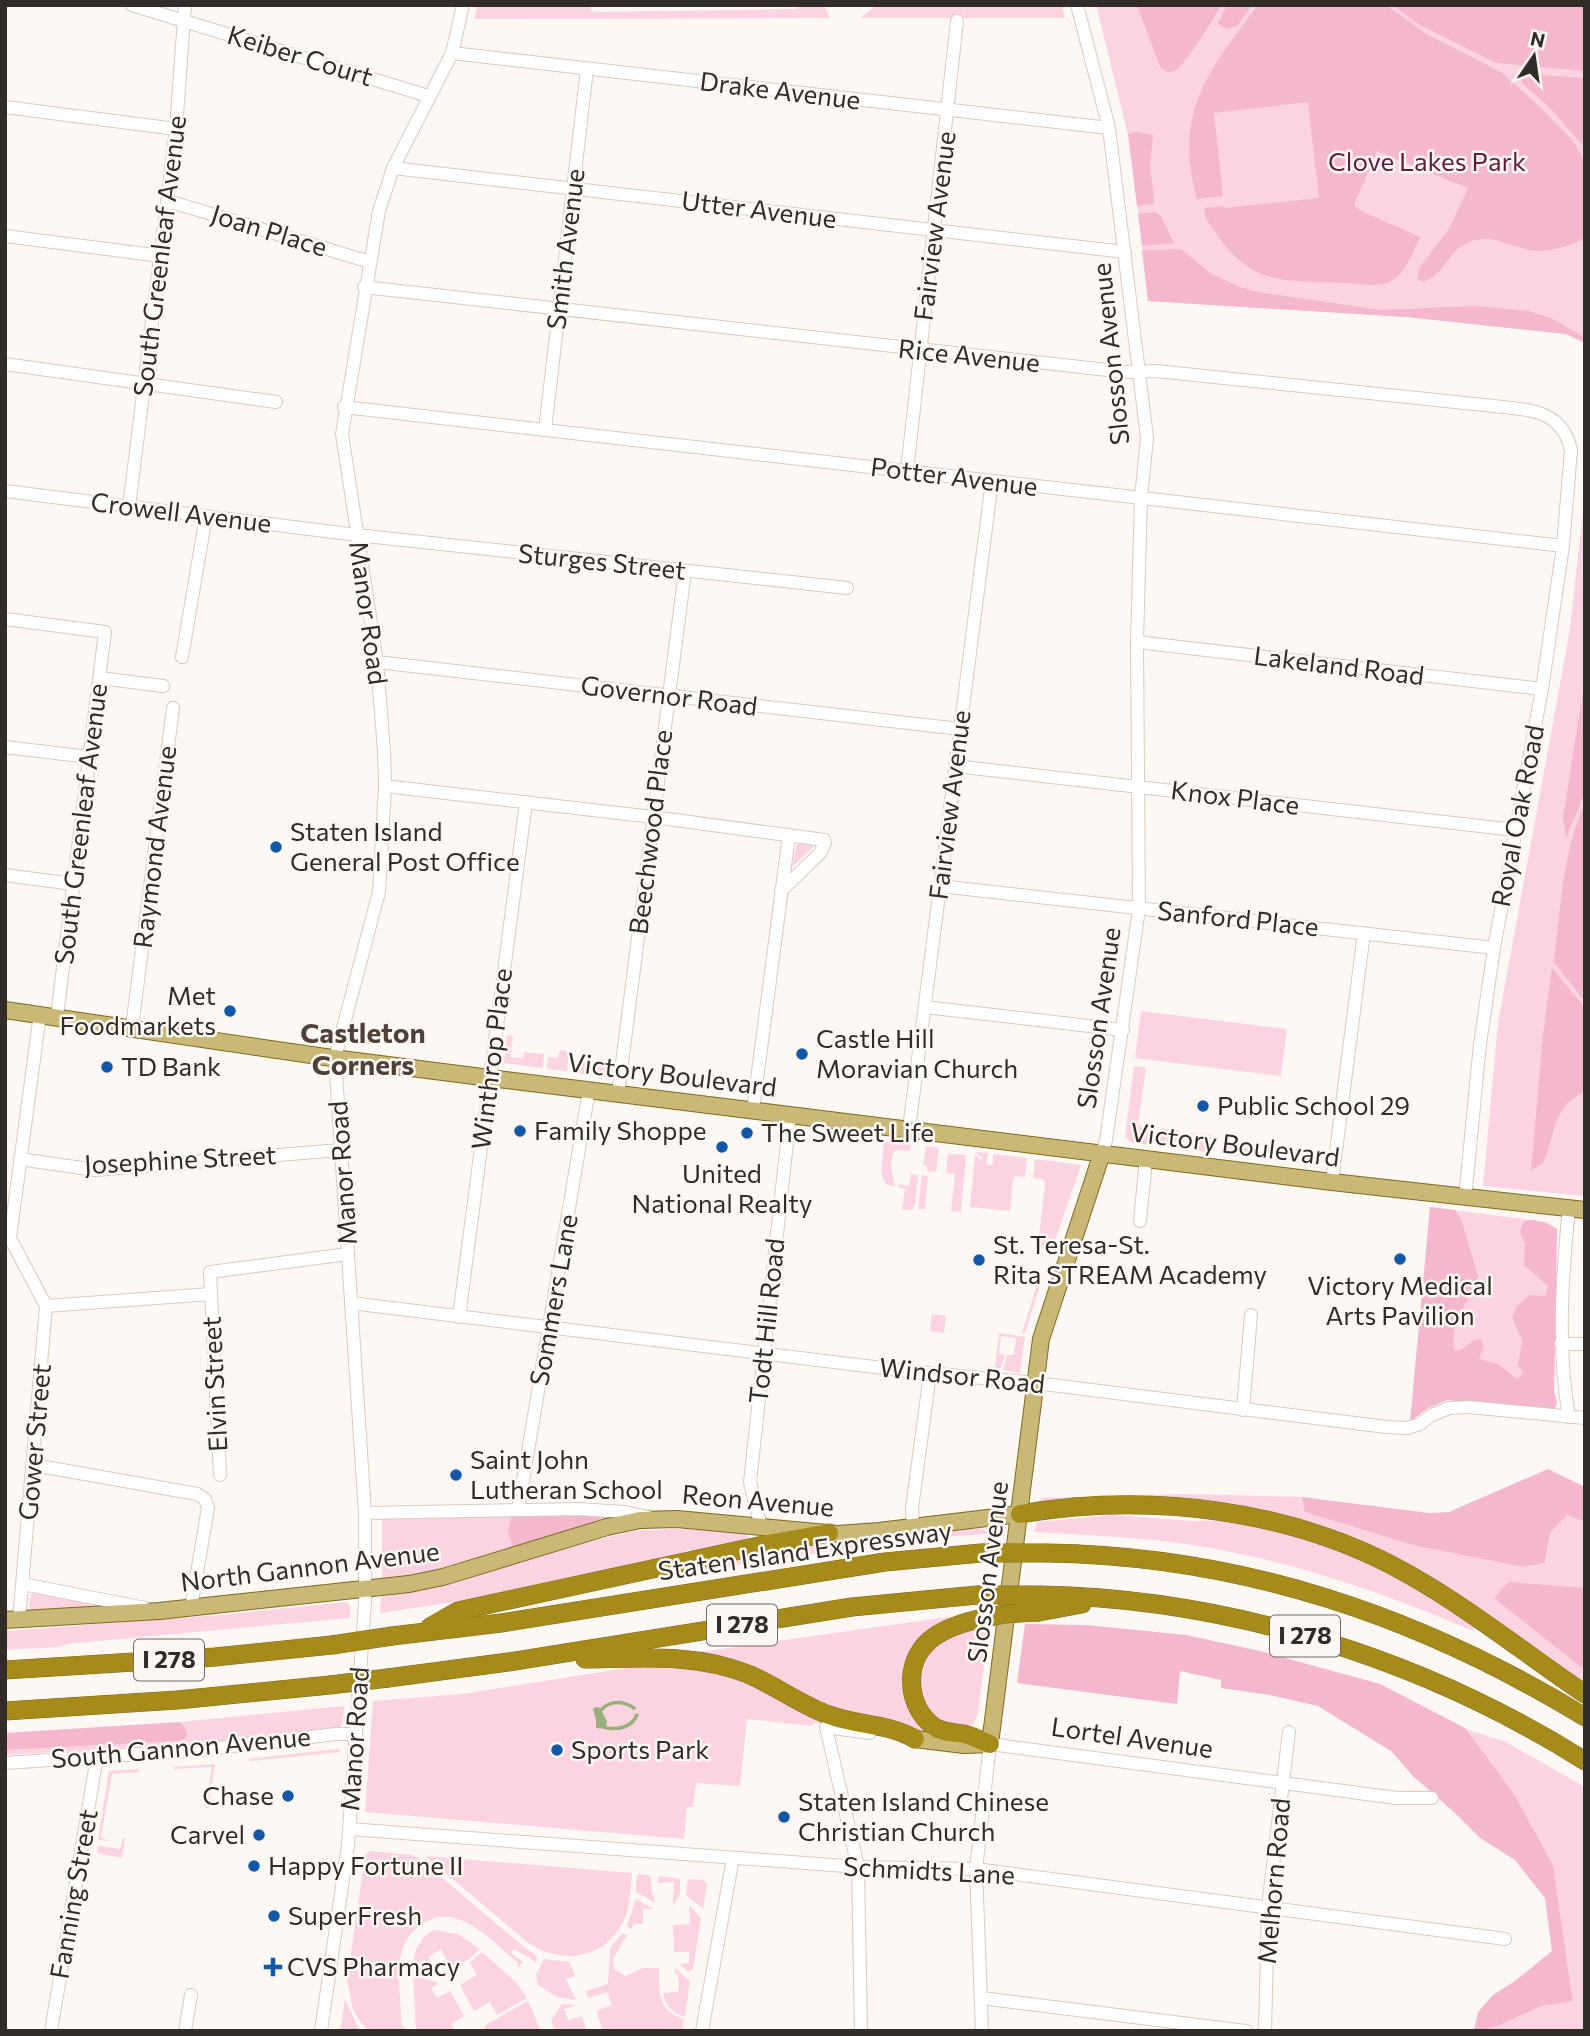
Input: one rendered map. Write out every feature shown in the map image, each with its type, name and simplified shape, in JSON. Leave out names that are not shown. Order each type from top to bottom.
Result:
[{"type":"highway","points":[[1020,1514],[1098,1506],[1157,1507],[1243,1515],[1306,1530],[1354,1548],[1423,1583],[1585,1694]]},
{"type":"highway","points":[[421,1632],[457,1611],[829,1533]]},
{"type":"highway","name":"Staten Island Expressway","points":[[5,1670],[202,1658],[332,1645],[501,1623],[885,1562],[981,1553],[1047,1553],[1173,1563],[1250,1577],[1315,1594],[1396,1621],[1450,1643],[1528,1682],[1585,1717]]},
{"type":"highway","name":"I 278","points":[[5,1711],[177,1700],[330,1685],[508,1662],[862,1606],[977,1595],[1040,1604],[1106,1600],[1163,1606],[1248,1621],[1296,1633],[1369,1656],[1477,1701],[1585,1761]]},
{"type":"highway","points":[[990,1744],[966,1734],[934,1727],[918,1708],[912,1689],[913,1665],[926,1644],[943,1631],[1040,1604]]},
{"type":"highway","points":[[508,1662],[656,1657],[709,1662],[757,1678],[827,1715],[894,1728],[915,1740]]},
{"type":"main road","name":"Victory Boulevard","points":[[5,1010],[490,1078],[1332,1182],[1577,1209]]},
{"type":"main road","name":"Slosson Avenue","points":[[990,1744],[1041,1339],[1101,1153]]},
{"type":"main road","name":"Reon Avenue","points":[[656,1518],[829,1533],[869,1532],[1020,1514]]},
{"type":"main road","name":"North Gannon Avenue","points":[[12,1620],[191,1608],[366,1590],[431,1580],[607,1527],[656,1518]]},
{"type":"main road","name":"Lortel Avenue","points":[[915,1740],[964,1745],[990,1744]]},
{"type":"street","name":"Keiber Court","points":[[132,5],[428,96]]},
{"type":"street","name":"South Greenleaf Avenue","points":[[129,507],[168,201],[185,5]]},
{"type":"street","name":"Manor Road","points":[[321,2031],[349,1829],[366,1590],[365,1513],[335,1058],[379,892],[385,786],[377,662],[341,434],[379,211],[393,168],[452,52],[463,5]]},
{"type":"street","name":"Slosson Avenue","points":[[1077,5],[1109,128],[1147,438],[1141,498],[1137,642],[1139,909],[1123,1030],[1106,1139],[1101,1153]]},
{"type":"street","name":"Fairview Avenue","points":[[907,471],[957,21]]},
{"type":"street","name":"Drake Avenue","points":[[452,52],[1109,128]]},
{"type":"street","name":"Smith Avenue","points":[[545,430],[587,69]]},
{"type":"street","points":[[5,107],[176,129]]},
{"type":"street","name":"Utter Avenue","points":[[393,168],[1125,252]]},
{"type":"street","name":"Joan Place","points":[[168,201],[370,262]]},
{"type":"street","points":[[5,236],[161,256]]},
{"type":"street","name":"Rice Avenue","points":[[364,287],[921,351],[1532,411],[1552,419],[1566,435]]},
{"type":"street","points":[[5,364],[276,402]]},
{"type":"street","name":"Potter Avenue","points":[[344,407],[1563,546]]},
{"type":"street","name":"Royal Oak Road","points":[[1465,1198],[1480,1044],[1494,948],[1542,690],[1563,546],[1571,450],[1566,435]]},
{"type":"street","name":"Fairview Avenue","points":[[909,1129],[992,481]]},
{"type":"street","name":"Crowell Avenue","points":[[5,491],[357,535]]},
{"type":"street","points":[[182,657],[206,516]]},
{"type":"street","name":"Sturges Street","points":[[357,535],[846,588]]},
{"type":"street","name":"Beechwood Place","points":[[618,1094],[685,571]]},
{"type":"street","name":"South Greenleaf Avenue","points":[[5,619],[105,632],[57,1016]]},
{"type":"street","name":"Lakeland Road","points":[[1137,642],[1542,690]]},
{"type":"street","name":"Governor Road","points":[[377,662],[960,729]]},
{"type":"street","points":[[100,678],[163,686]]},
{"type":"street","name":"Raymond Avenue","points":[[132,1027],[173,708]]},
{"type":"street","points":[[5,747],[89,757]]},
{"type":"street","name":"Knox Place","points":[[955,766],[1515,830]]},
{"type":"street","points":[[385,786],[819,838],[825,843],[820,853],[781,891]]},
{"type":"street","name":"Winthrop Place","points":[[459,1317],[526,802]]},
{"type":"street","points":[[753,1110],[789,835]]},
{"type":"street","points":[[5,875],[73,884]]},
{"type":"street","name":"Sanford Place","points":[[940,886],[1494,948]]},
{"type":"street","points":[[1332,1182],[1364,933]]},
{"type":"street","points":[[925,1006],[1123,1030]]},
{"type":"street","points":[[40,1014],[10,1238],[46,1306],[211,1294],[210,1272],[348,1254]]},
{"type":"street","name":"Sommers Lane","points":[[518,1510],[589,1090]]},
{"type":"street","name":"Todt Hill Road","points":[[761,1527],[750,1482],[790,1115]]},
{"type":"street","name":"Josephine Street","points":[[20,1159],[95,1170],[340,1150]]},
{"type":"street","points":[[1140,1221],[1146,1158]]},
{"type":"street","points":[[1569,1417],[1562,1375],[1561,1344],[1577,1209]]},
{"type":"street","name":"Elvin Street","points":[[211,1294],[220,1475]]},
{"type":"street","name":"Windsor Road","points":[[351,1303],[930,1374],[1036,1383],[1407,1428],[1449,1408],[1468,1407],[1585,1418]]},
{"type":"street","name":"Gower Street","points":[[12,1620],[23,1584],[46,1306]]},
{"type":"street","points":[[1243,1410],[1251,1315]]},
{"type":"street","points":[[1561,1344],[1585,1344]]},
{"type":"street","points":[[914,1527],[912,1508],[930,1374]]},
{"type":"street","points":[[34,1465],[197,1494],[205,1499],[208,1508],[191,1608]]},
{"type":"street","name":"Reon Avenue","points":[[365,1513],[589,1509],[656,1518]]},
{"type":"street","points":[[23,1584],[159,1611]]},
{"type":"street","name":"Lortel Avenue","points":[[858,1867],[826,1727],[915,1740]]},
{"type":"street","name":"Melhorn Road","points":[[1265,2031],[1268,1907],[1289,1731]]},
{"type":"street","name":"South Gannon Avenue","points":[[5,1763],[356,1734]]},
{"type":"street","name":"Slosson Avenue","points":[[982,2031],[976,1869],[990,1744]]},
{"type":"street","name":"Lortel Avenue","points":[[990,1744],[1396,1798],[1432,1798]]},
{"type":"street","name":"Fanning Street","points":[[51,2031],[97,1757]]},
{"type":"street","name":"Schmidts Lane","points":[[349,1829],[858,1867],[976,1869],[1505,1939]]},
{"type":"street","points":[[702,2031],[733,1858]]},
{"type":"street","points":[[858,1867],[861,2031]]},
{"type":"street","points":[[185,2031],[191,1995]]},
{"type":"street","points":[[981,1998],[1246,2031]]},
{"type":"green space","points":[[477,5],[590,5],[591,11],[600,12],[798,9],[798,5],[824,5],[830,18],[475,19]]},
{"type":"green space","points":[[877,5],[1062,5],[1065,18],[860,18]]},
{"type":"green space","name":"Clove Lakes Park","points":[[1096,5],[1585,5],[1585,343],[1566,334],[1407,317],[1148,301],[1131,147]]},
{"type":"green space","points":[[1137,5],[1221,5],[1187,58],[1177,69],[1167,72],[1160,67]]},
{"type":"green space","points":[[1227,5],[1252,5],[1237,26],[1227,29],[1218,24]]},
{"type":"green space","points":[[1258,5],[1386,5],[1428,35],[1501,72],[1572,140],[1585,161],[1585,238],[1562,247],[1538,251],[1491,239],[1475,240],[1458,249],[1436,274],[1422,282],[1417,278],[1420,267],[1449,229],[1468,188],[1377,151],[1354,205],[1361,211],[1420,237],[1408,262],[1396,278],[1373,285],[1273,278],[1258,272],[1231,253],[1209,223],[1204,208],[1319,198],[1308,102],[1214,113],[1223,196],[1197,199],[1189,141],[1200,94],[1210,73]]},
{"type":"green space","points":[[1393,5],[1585,5],[1585,71],[1496,63],[1420,25]]},
{"type":"green space","points":[[1525,74],[1585,78],[1585,148],[1551,109],[1522,83],[1520,78]]},
{"type":"green space","points":[[1136,132],[1153,135],[1150,166],[1154,200],[1153,204],[1137,206],[1128,134]]},
{"type":"green space","points":[[1155,212],[1161,216],[1174,243],[1142,246],[1138,214]]},
{"type":"green space","points":[[1181,249],[1210,273],[1258,292],[1380,310],[1477,306],[1529,311],[1553,319],[1585,338],[1585,343],[1566,334],[1407,317],[1148,301],[1142,250]]},
{"type":"green space","points":[[1585,494],[1585,1196],[1483,1186],[1498,1023],[1570,629]]},
{"type":"green space","points":[[1585,680],[1585,793],[1566,838],[1563,817]]},
{"type":"green space","points":[[1585,803],[1585,1002],[1554,962],[1567,861]]},
{"type":"green space","points":[[797,843],[814,846],[792,867]]},
{"type":"green space","points":[[1552,968],[1585,1008],[1585,1092],[1574,1098],[1560,1113],[1543,1163],[1531,1171],[1543,1035]]},
{"type":"green space","points":[[1141,1011],[1287,1029],[1281,1076],[1135,1058]]},
{"type":"green space","points":[[507,1035],[513,1036],[510,1057],[523,1058],[524,1052],[544,1054],[543,1068],[504,1063]]},
{"type":"green space","points":[[560,1050],[569,1052],[567,1071],[547,1069],[548,1057],[558,1058]]},
{"type":"green space","points":[[578,1062],[607,1066],[606,1077],[577,1073]]},
{"type":"green space","points":[[1134,1066],[1146,1068],[1138,1125],[1154,1128],[1148,1145],[1130,1142],[1125,1136]]},
{"type":"green space","points":[[1161,1128],[1179,1131],[1176,1148],[1159,1146]]},
{"type":"green space","points":[[1194,1133],[1211,1135],[1208,1152],[1192,1150]]},
{"type":"green space","points":[[884,1141],[911,1144],[909,1151],[895,1150],[893,1155],[895,1187],[886,1184],[881,1174]]},
{"type":"green space","points":[[1224,1145],[1251,1148],[1249,1157],[1223,1154]]},
{"type":"green space","points":[[926,1146],[939,1148],[936,1172],[927,1171],[927,1166],[923,1165]]},
{"type":"green space","points":[[975,1152],[989,1153],[986,1162],[989,1166],[993,1163],[993,1154],[1027,1158],[1025,1177],[1015,1176],[1013,1180],[1010,1211],[970,1207],[975,1155],[982,1160],[983,1158]]},
{"type":"green space","points":[[948,1154],[966,1155],[961,1212],[951,1211],[955,1174],[946,1173]]},
{"type":"green space","points":[[1035,1159],[1081,1165],[1052,1249],[1038,1246],[1045,1183],[1043,1179],[1033,1178]]},
{"type":"green space","points":[[911,1174],[918,1175],[915,1205],[912,1210],[902,1210],[905,1189],[898,1187],[898,1184],[909,1186]]},
{"type":"green space","points":[[922,1175],[928,1176],[925,1209],[918,1209]]},
{"type":"green space","points":[[1430,1207],[1547,1222],[1557,1229],[1554,1392],[1557,1406],[1550,1411],[1447,1400],[1421,1413]]},
{"type":"green space","points":[[1430,1207],[1455,1210],[1462,1222],[1479,1280],[1457,1321],[1454,1350],[1459,1351],[1475,1340],[1481,1340],[1484,1347],[1479,1359],[1498,1364],[1517,1379],[1523,1373],[1518,1365],[1522,1340],[1512,1317],[1517,1306],[1530,1295],[1545,1296],[1548,1286],[1524,1265],[1525,1244],[1520,1232],[1523,1222],[1532,1220],[1557,1229],[1554,1392],[1557,1402],[1554,1409],[1550,1411],[1447,1400],[1429,1407],[1410,1422]]},
{"type":"green space","points":[[1040,1275],[1043,1276],[1025,1333],[1022,1333]]},
{"type":"green space","points":[[932,1314],[946,1316],[944,1333],[930,1331]]},
{"type":"green space","points":[[999,1333],[1025,1337],[1020,1373],[1003,1370],[1007,1355],[1014,1355],[1016,1338],[1001,1336],[999,1354],[1005,1355],[1001,1368],[987,1369],[987,1366],[995,1367]]},
{"type":"green space","points":[[1548,1469],[1585,1487],[1585,1522],[1567,1515],[1550,1533],[1545,1563],[1523,1567],[1416,1546],[1305,1512],[1302,1497],[1429,1513],[1449,1512]]},
{"type":"green space","points":[[1187,1494],[1302,1497],[1306,1512],[1416,1546],[1523,1567],[1546,1563],[1550,1533],[1567,1515],[1585,1522],[1585,1683],[1478,1610],[1381,1550],[1302,1520],[1230,1504],[1131,1498],[1041,1502],[1040,1498]]},
{"type":"green space","points":[[586,1513],[611,1516],[611,1519],[513,1548],[508,1531],[512,1515]]},
{"type":"green space","points":[[512,1515],[509,1531],[513,1548],[431,1573],[382,1579],[382,1518]]},
{"type":"green space","points":[[1113,1515],[1191,1521],[1235,1520],[1301,1535],[1383,1568],[1475,1624],[1473,1631],[1354,1585],[1262,1559],[1207,1547],[1158,1541],[1035,1532],[1036,1522]]},
{"type":"green space","points":[[979,1528],[998,1533],[901,1540],[624,1583],[770,1548]]},
{"type":"green space","points":[[682,1529],[744,1533],[749,1537],[746,1540],[691,1552],[690,1549],[678,1555],[480,1598],[380,1613],[381,1597],[454,1583],[578,1544],[639,1530]]},
{"type":"green space","points":[[1509,1582],[1585,1588],[1585,1670],[1494,1598]]},
{"type":"green space","points":[[33,1593],[110,1606],[32,1612],[29,1606]]},
{"type":"green space","points":[[347,1602],[350,1606],[350,1618],[5,1650],[5,1631]]},
{"type":"green space","points":[[948,1617],[949,1620],[907,1668],[931,1736],[917,1729],[826,1710],[693,1653]]},
{"type":"green space","points":[[989,1624],[978,1713],[974,1723],[958,1727],[936,1719],[925,1707],[921,1697],[919,1685],[924,1663],[930,1653],[947,1637]]},
{"type":"green space","points":[[1025,1624],[1087,1625],[1186,1635],[1260,1651],[1380,1684],[1465,1728],[1514,1794],[1553,1865],[1573,2001],[1541,2006],[1498,2026],[1474,2031],[1478,2012],[1493,1995],[1552,1951],[1545,1898],[1515,1860],[1480,1838],[1413,1776],[1391,1751],[1318,1706],[1221,1688],[1221,1680],[1180,1671],[1177,1704],[1017,1683]]},
{"type":"green space","name":"Sports Park","points":[[672,1666],[713,1671],[743,1681],[770,1695],[886,1733],[815,1723],[812,1726],[747,1719],[740,1786],[696,1783],[693,1807],[687,1807],[684,1839],[365,1812],[373,1701],[462,1694],[633,1667]]},
{"type":"green space","points":[[344,1706],[343,1722],[339,1729],[174,1745],[5,1755],[5,1750],[178,1741],[185,1725],[179,1722]]},
{"type":"green space","points":[[179,1722],[187,1733],[186,1738],[178,1741],[5,1750],[5,1733]]},
{"type":"green space","points":[[1465,1729],[1504,1741],[1585,1787],[1585,2031],[1480,2031],[1498,2026],[1541,2006],[1573,2000],[1553,1865],[1514,1794]]},
{"type":"green space","points":[[338,1749],[341,1752],[251,1761],[247,1759]]},
{"type":"green space","points":[[215,1764],[208,1808],[205,1808],[212,1767],[174,1767]]},
{"type":"green space","points":[[138,1769],[139,1772],[112,1774],[101,1837],[108,1841],[98,1840],[109,1771]]},
{"type":"green space","points":[[123,1838],[122,1858],[97,1853],[98,1846],[120,1849]]},
{"type":"green space","points":[[370,1851],[419,1858],[537,1956],[536,1962],[514,1949],[511,1953],[523,1962],[517,1969],[518,1963],[487,1936],[463,1921],[438,1917],[425,1922],[408,1938],[400,1958],[399,1988],[404,2031],[368,2031],[353,2009],[347,1981],[365,1855]]},
{"type":"green space","points":[[425,1856],[632,1873],[628,1910],[615,1935],[604,1945],[579,1955],[552,1954],[526,1941]]},
{"type":"green space","points":[[639,1874],[651,1876],[655,1903],[636,1892],[636,1877]]},
{"type":"green space","points":[[659,1876],[680,1879],[680,1894],[673,1906],[674,1882],[657,1883]]},
{"type":"green space","points":[[688,1879],[704,1880],[707,1884],[703,1909],[686,1895]]},
{"type":"green space","points":[[636,1899],[653,1909],[643,1909],[643,1924],[634,1924],[631,1929],[627,1926]]},
{"type":"green space","points":[[689,1905],[701,1918],[693,1969],[688,1972],[679,1964],[689,1963],[689,1952],[674,1952],[673,1925],[690,1924]]},
{"type":"green space","points":[[434,1930],[458,1934],[480,1949],[451,1969],[441,1949],[428,1957],[438,1974],[415,1971],[417,1948],[424,1937]]},
{"type":"green space","points":[[622,1933],[627,1935],[613,1959],[614,1969],[625,1976],[643,1968],[659,1968],[661,2000],[669,2011],[684,2019],[682,2031],[603,2031],[596,2011],[612,2005],[607,1992],[588,1998],[586,1991],[608,1984],[610,1949]]},
{"type":"green space","points":[[482,1952],[516,1982],[527,1998],[497,2015],[490,2002],[474,2011],[460,1985],[477,1975],[470,1962]]},
{"type":"green space","points":[[544,1959],[570,1962],[575,1976],[566,1979],[576,2000],[557,1997],[538,1985],[536,1975]]},
{"type":"green space","points":[[675,1968],[690,1981],[685,2017],[670,2008],[663,1993],[679,1992]]},
{"type":"green space","points":[[413,1975],[436,1982],[438,1984],[431,1988],[437,1998],[450,1991],[464,2016],[451,2024],[455,2031],[416,2031]]},
{"type":"green space","points":[[345,2000],[360,2031],[340,2031]]},
{"type":"green space","points":[[528,2001],[541,2031],[485,2030],[487,2024]]},
{"type":"green space","points":[[562,2004],[576,2005],[564,2009],[568,2020],[582,2016],[587,2031],[556,2031],[551,2021]]},
{"type":"shaded area","points":[[600,1708],[607,1721],[606,1729],[596,1728],[593,1709]]},
{"type":"waterway","points":[[601,1710],[608,1704],[617,1703],[634,1708]]},
{"type":"waterway","points":[[607,1728],[625,1727],[637,1715]]},
{"type":"place","name":"Staten Island General Post Office","points":[[276,847]]},
{"type":"place","name":"Met Foodmarkets","points":[[230,1011]]},
{"type":"place","name":"Castle Hill Moravian Church","points":[[802,1054]]},
{"type":"place","name":"TD Bank","points":[[107,1067]]},
{"type":"place","name":"Public School 29","points":[[1203,1106]]},
{"type":"place","name":"Family Shoppe","points":[[520,1131]]},
{"type":"place","name":"The Sweet Life","points":[[747,1133]]},
{"type":"place","name":"United National Realty","points":[[722,1147]]},
{"type":"place","name":"Victory Medical Arts Pavilion","points":[[1400,1259]]},
{"type":"place","name":"St. Teresa-St. Rita STREAM Academy","points":[[979,1260]]},
{"type":"place","name":"Saint John Lutheran School","points":[[456,1475]]},
{"type":"place","name":"Sports Park","points":[[557,1750]]},
{"type":"place","name":"Chase","points":[[288,1796]]},
{"type":"place","name":"Staten Island Chinese Christian Church","points":[[784,1817]]},
{"type":"place","name":"Carvel","points":[[259,1835]]},
{"type":"place","name":"Happy Fortune II","points":[[254,1866]]},
{"type":"place","name":"SuperFresh","points":[[274,1916]]},
{"type":"place","name":"CVS Pharmacy","points":[[273,1967]]},
{"type":"district","name":"Castleton Corners","points":[[363,1049]]}]
